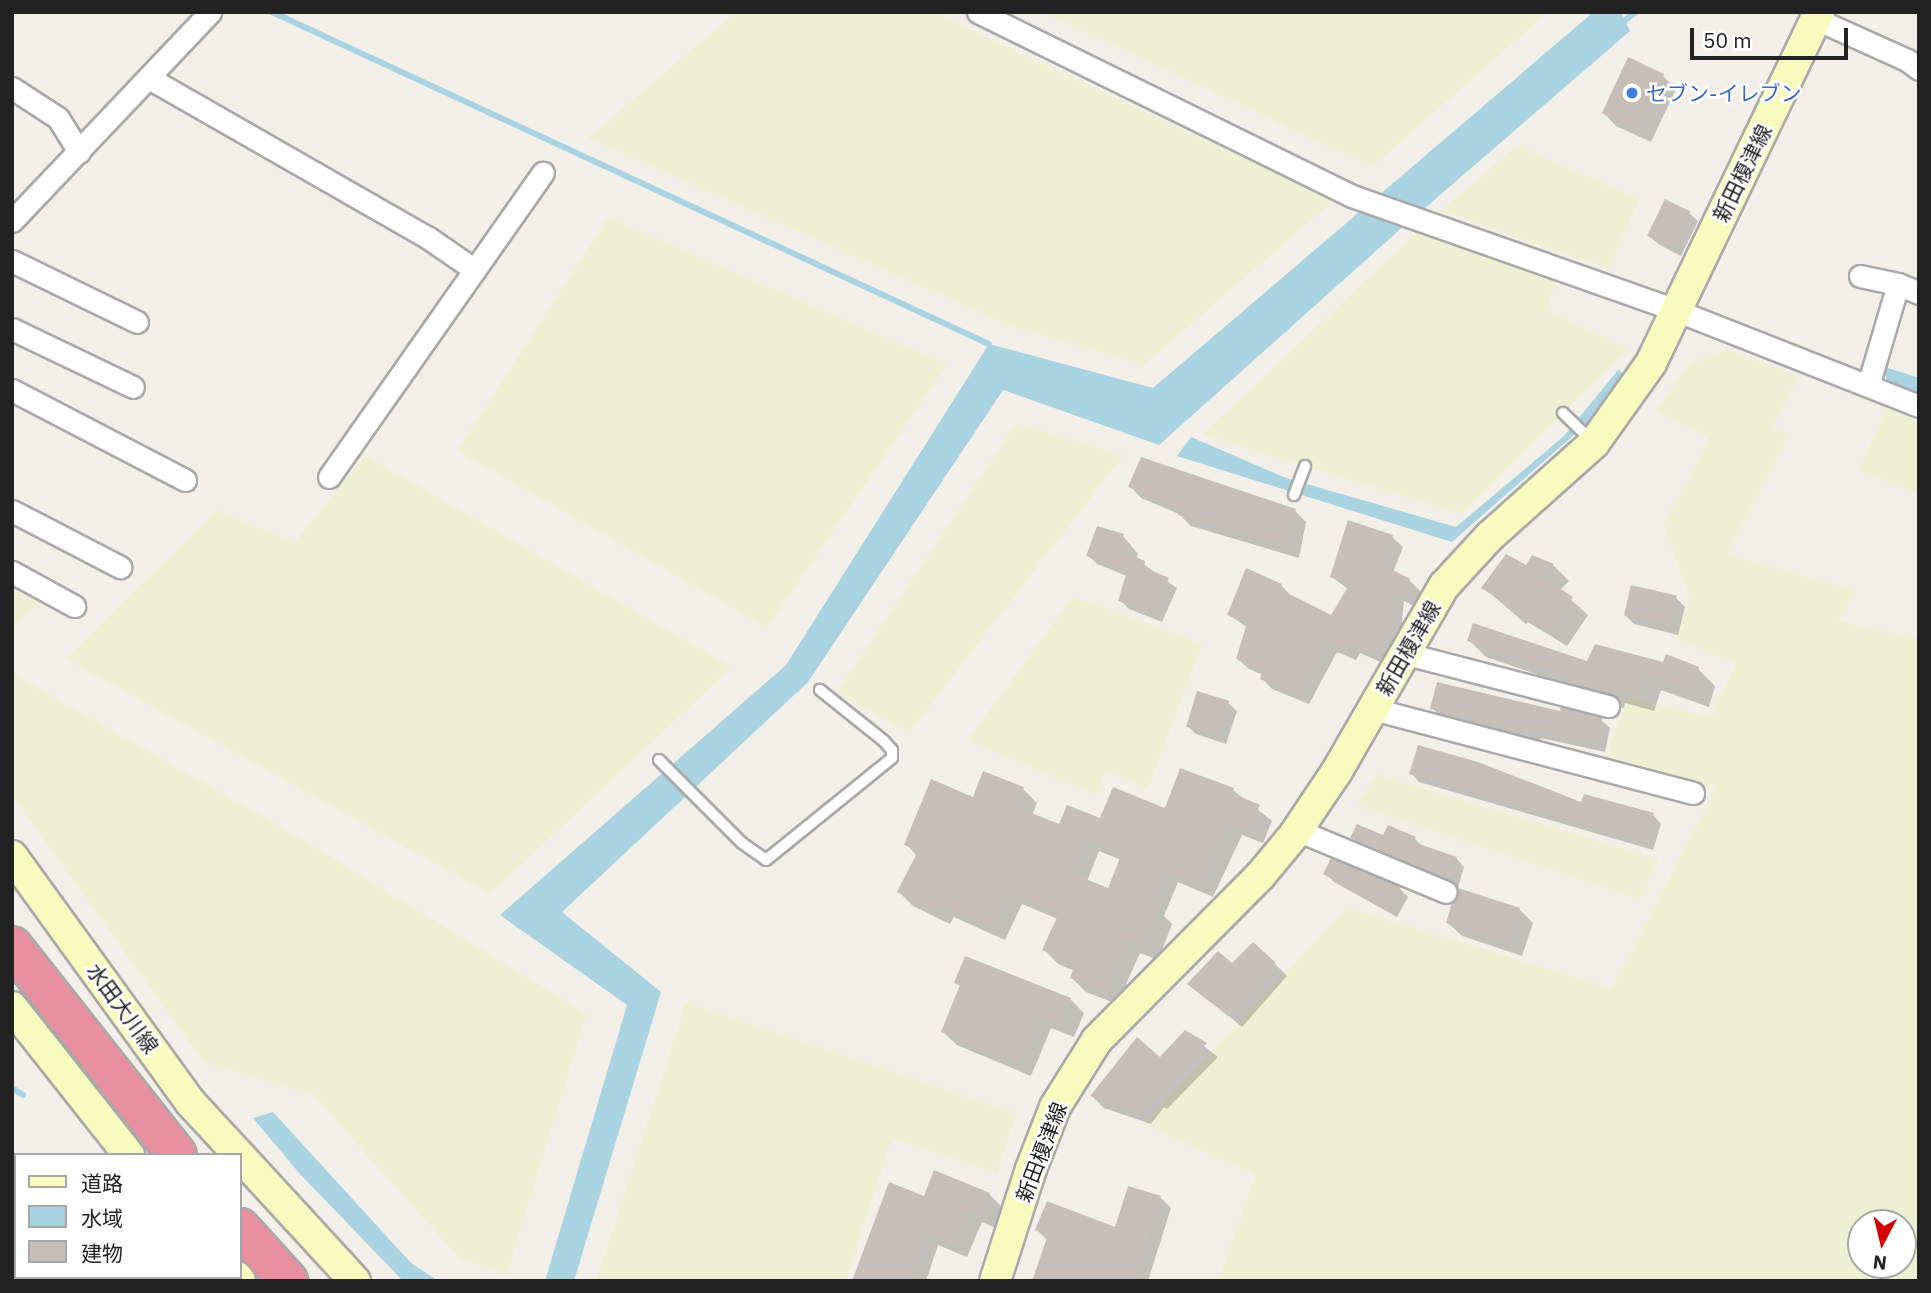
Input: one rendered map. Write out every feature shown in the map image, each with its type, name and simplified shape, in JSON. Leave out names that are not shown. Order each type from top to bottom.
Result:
[{"type":"highway","points":[[12,946],[175,1153]]},
{"type":"highway","points":[[12,966],[159,1153]]},
{"type":"highway","points":[[242,1230],[288,1281]]},
{"type":"highway","points":[[242,1248],[271,1281]]},
{"type":"main road","name":"新田榎津線","points":[[995,1281],[1031,1169],[1055,1107],[1097,1040],[1260,876],[1297,830],[1337,771],[1444,586],[1471,556],[1594,443],[1651,363],[1829,18]]},
{"type":"main road","name":"水田大川線","points":[[12,856],[190,1102],[237,1153]]},
{"type":"main road","points":[[12,1007],[127,1153]]},
{"type":"main road","name":"水田大川線","points":[[242,1158],[355,1281]]},
{"type":"street","points":[[12,221],[210,12]]},
{"type":"street","points":[[978,12],[1366,201],[1677,310],[1919,406]]},
{"type":"street","points":[[1829,18],[1919,69]]},
{"type":"street","points":[[149,78],[427,237],[475,270]]},
{"type":"street","points":[[12,88],[58,118],[79,152]]},
{"type":"street","points":[[329,477],[543,173]]},
{"type":"street","points":[[12,261],[137,322]]},
{"type":"street","points":[[1860,276],[1898,284],[1919,293]]},
{"type":"street","points":[[1868,386],[1898,284]]},
{"type":"street","points":[[12,329],[133,387]]},
{"type":"street","points":[[12,390],[185,480]]},
{"type":"street","points":[[12,511],[120,567]]},
{"type":"street","points":[[12,572],[74,606]]},
{"type":"street","points":[[1403,653],[1608,706]]},
{"type":"street","points":[[1373,709],[1693,793]]},
{"type":"street","points":[[1297,830],[1446,892]]},
{"type":"lane","points":[[1563,413],[1594,443]]},
{"type":"lane","points":[[1294,495],[1305,466]]},
{"type":"lane","points":[[664,764],[742,844],[766,860],[892,758],[892,750],[820,690]]},
{"type":"green space","points":[[736,12],[935,12],[1333,201],[1144,365],[1014,328],[588,138]]},
{"type":"green space","points":[[1042,12],[1548,12],[1372,167]]},
{"type":"green space","points":[[1517,145],[1640,199],[1608,269],[1441,211]]},
{"type":"green space","points":[[608,217],[948,364],[767,628],[457,451]]},
{"type":"green space","points":[[1418,231],[1557,278],[1547,310],[1629,348],[1461,514],[1202,435]]},
{"type":"green space","points":[[1727,349],[1799,376],[1773,427],[1789,434],[1728,554],[1855,590],[1839,621],[1919,639],[1919,1281],[1218,1281],[1255,1175],[1143,1125],[1347,907],[1612,988],[1716,787],[1605,760],[1626,697],[1711,716],[1736,663],[1676,640],[1689,597],[1663,524],[1710,438],[1655,411],[1690,363]]},
{"type":"green space","points":[[1889,403],[1919,416],[1919,495],[1858,470]]},
{"type":"green space","points":[[1016,423],[1124,455],[909,733],[836,693]]},
{"type":"green space","points":[[365,455],[732,667],[490,894],[66,659],[217,510],[295,542]]},
{"type":"green space","points":[[12,589],[40,602],[12,629]]},
{"type":"green space","points":[[1073,596],[1203,644],[1148,789],[1106,771],[1096,795],[967,741]]},
{"type":"green space","points":[[12,673],[287,830],[587,1014],[507,1274],[460,1259],[313,1095],[204,1063],[12,795]]},
{"type":"green space","points":[[1376,774],[1659,859],[1640,900],[1356,806]]},
{"type":"green space","points":[[686,1002],[1017,1113],[997,1173],[892,1139],[846,1281],[596,1281]]},
{"type":"water","points":[[1586,12],[1621,12],[1630,31],[1396,233],[1159,445],[1003,390],[808,682],[562,912],[661,992],[574,1281],[545,1281],[627,1005],[500,915],[786,665],[989,344],[1153,388],[1590,15]]},
{"type":"water","points":[[1885,367],[1919,378],[1919,397],[1887,385]]},
{"type":"water","points":[[1619,369],[1624,377],[1600,412],[1452,542],[1177,456],[1191,437],[1286,478],[1456,527],[1564,436]]},
{"type":"water","points":[[273,1112],[411,1263],[438,1281],[403,1281],[300,1174],[253,1118]]},
{"type":"building","name":"セブン-イレブン","points":[[1628,57],[1664,74],[1638,130],[1602,113]]},
{"type":"building","points":[[1665,199],[1690,211],[1672,248],[1647,236]]},
{"type":"building","points":[[1141,457],[1296,509],[1288,547],[1178,515],[1180,509],[1128,487]]},
{"type":"building","points":[[1348,520],[1393,535],[1382,564],[1410,579],[1406,598],[1394,592],[1390,630],[1374,654],[1349,644],[1346,650],[1326,642],[1299,695],[1260,679],[1263,670],[1236,659],[1247,623],[1227,615],[1246,568],[1282,584],[1279,589],[1331,615],[1349,585],[1330,577]]},
{"type":"building","points":[[1097,526],[1124,534],[1120,541],[1131,544],[1126,553],[1145,561],[1144,567],[1169,578],[1153,614],[1118,601],[1127,571],[1086,556]]},
{"type":"building","points":[[1506,554],[1526,565],[1532,555],[1554,564],[1541,576],[1573,597],[1550,631],[1511,607],[1508,609],[1507,604],[1481,588]]},
{"type":"building","points":[[1631,585],[1677,596],[1670,626],[1624,615]]},
{"type":"building","points":[[1473,623],[1587,661],[1595,644],[1663,662],[1666,654],[1699,667],[1692,691],[1644,674],[1637,695],[1609,687],[1607,692],[1567,682],[1568,676],[1467,641]]},
{"type":"building","points":[[1437,682],[1560,711],[1561,707],[1602,718],[1596,744],[1532,730],[1531,734],[1430,709]]},
{"type":"building","points":[[1197,691],[1230,701],[1219,736],[1186,726]]},
{"type":"building","points":[[1418,745],[1478,762],[1581,802],[1584,794],[1654,813],[1644,842],[1409,774]]},
{"type":"building","points":[[1180,768],[1234,788],[1232,793],[1260,805],[1249,831],[1227,822],[1199,884],[1164,870],[1150,904],[1159,908],[1144,947],[1126,940],[1112,971],[1116,972],[1108,993],[1070,978],[1075,964],[1042,950],[1059,913],[1008,892],[991,928],[940,904],[936,912],[897,892],[918,851],[904,845],[931,779],[973,797],[983,771],[1024,787],[1016,807],[1059,824],[1067,805],[1100,818],[1113,787],[1165,808]],"holes":[[[1085,838],[1122,853],[1108,888],[1071,873]]]},
{"type":"building","points":[[1357,824],[1383,835],[1388,825],[1416,837],[1413,842],[1457,857],[1449,879],[1350,838]]},
{"type":"building","points":[[1331,858],[1401,887],[1388,909],[1323,874]]},
{"type":"building","points":[[1458,888],[1520,908],[1509,943],[1446,923],[1452,903],[1458,896]]},
{"type":"building","points":[[1253,942],[1276,963],[1228,1016],[1187,984],[1218,951],[1232,963]]},
{"type":"building","points":[[965,956],[1071,998],[1061,1025],[1038,1016],[1018,1064],[941,1032],[960,985],[954,983]]},
{"type":"building","points":[[1185,1030],[1207,1043],[1154,1098],[1151,1096],[1138,1113],[1090,1096],[1137,1037],[1160,1057]]},
{"type":"building","points":[[934,1170],[990,1193],[981,1215],[968,1209],[953,1244],[924,1232],[908,1281],[852,1281],[889,1182],[924,1196]]},
{"type":"building","points":[[1128,1186],[1161,1196],[1134,1281],[1032,1281],[1048,1235],[1035,1230],[1047,1201],[1115,1227]]},
{"type":"waterway","points":[[272,12],[989,344]]},
{"type":"waterway","points":[[1620,24],[1636,12]]},
{"type":"waterway","points":[[12,1088],[23,1095]]},
{"type":"place","name":"セブン-イレブン","points":[[1632,93]]}]
